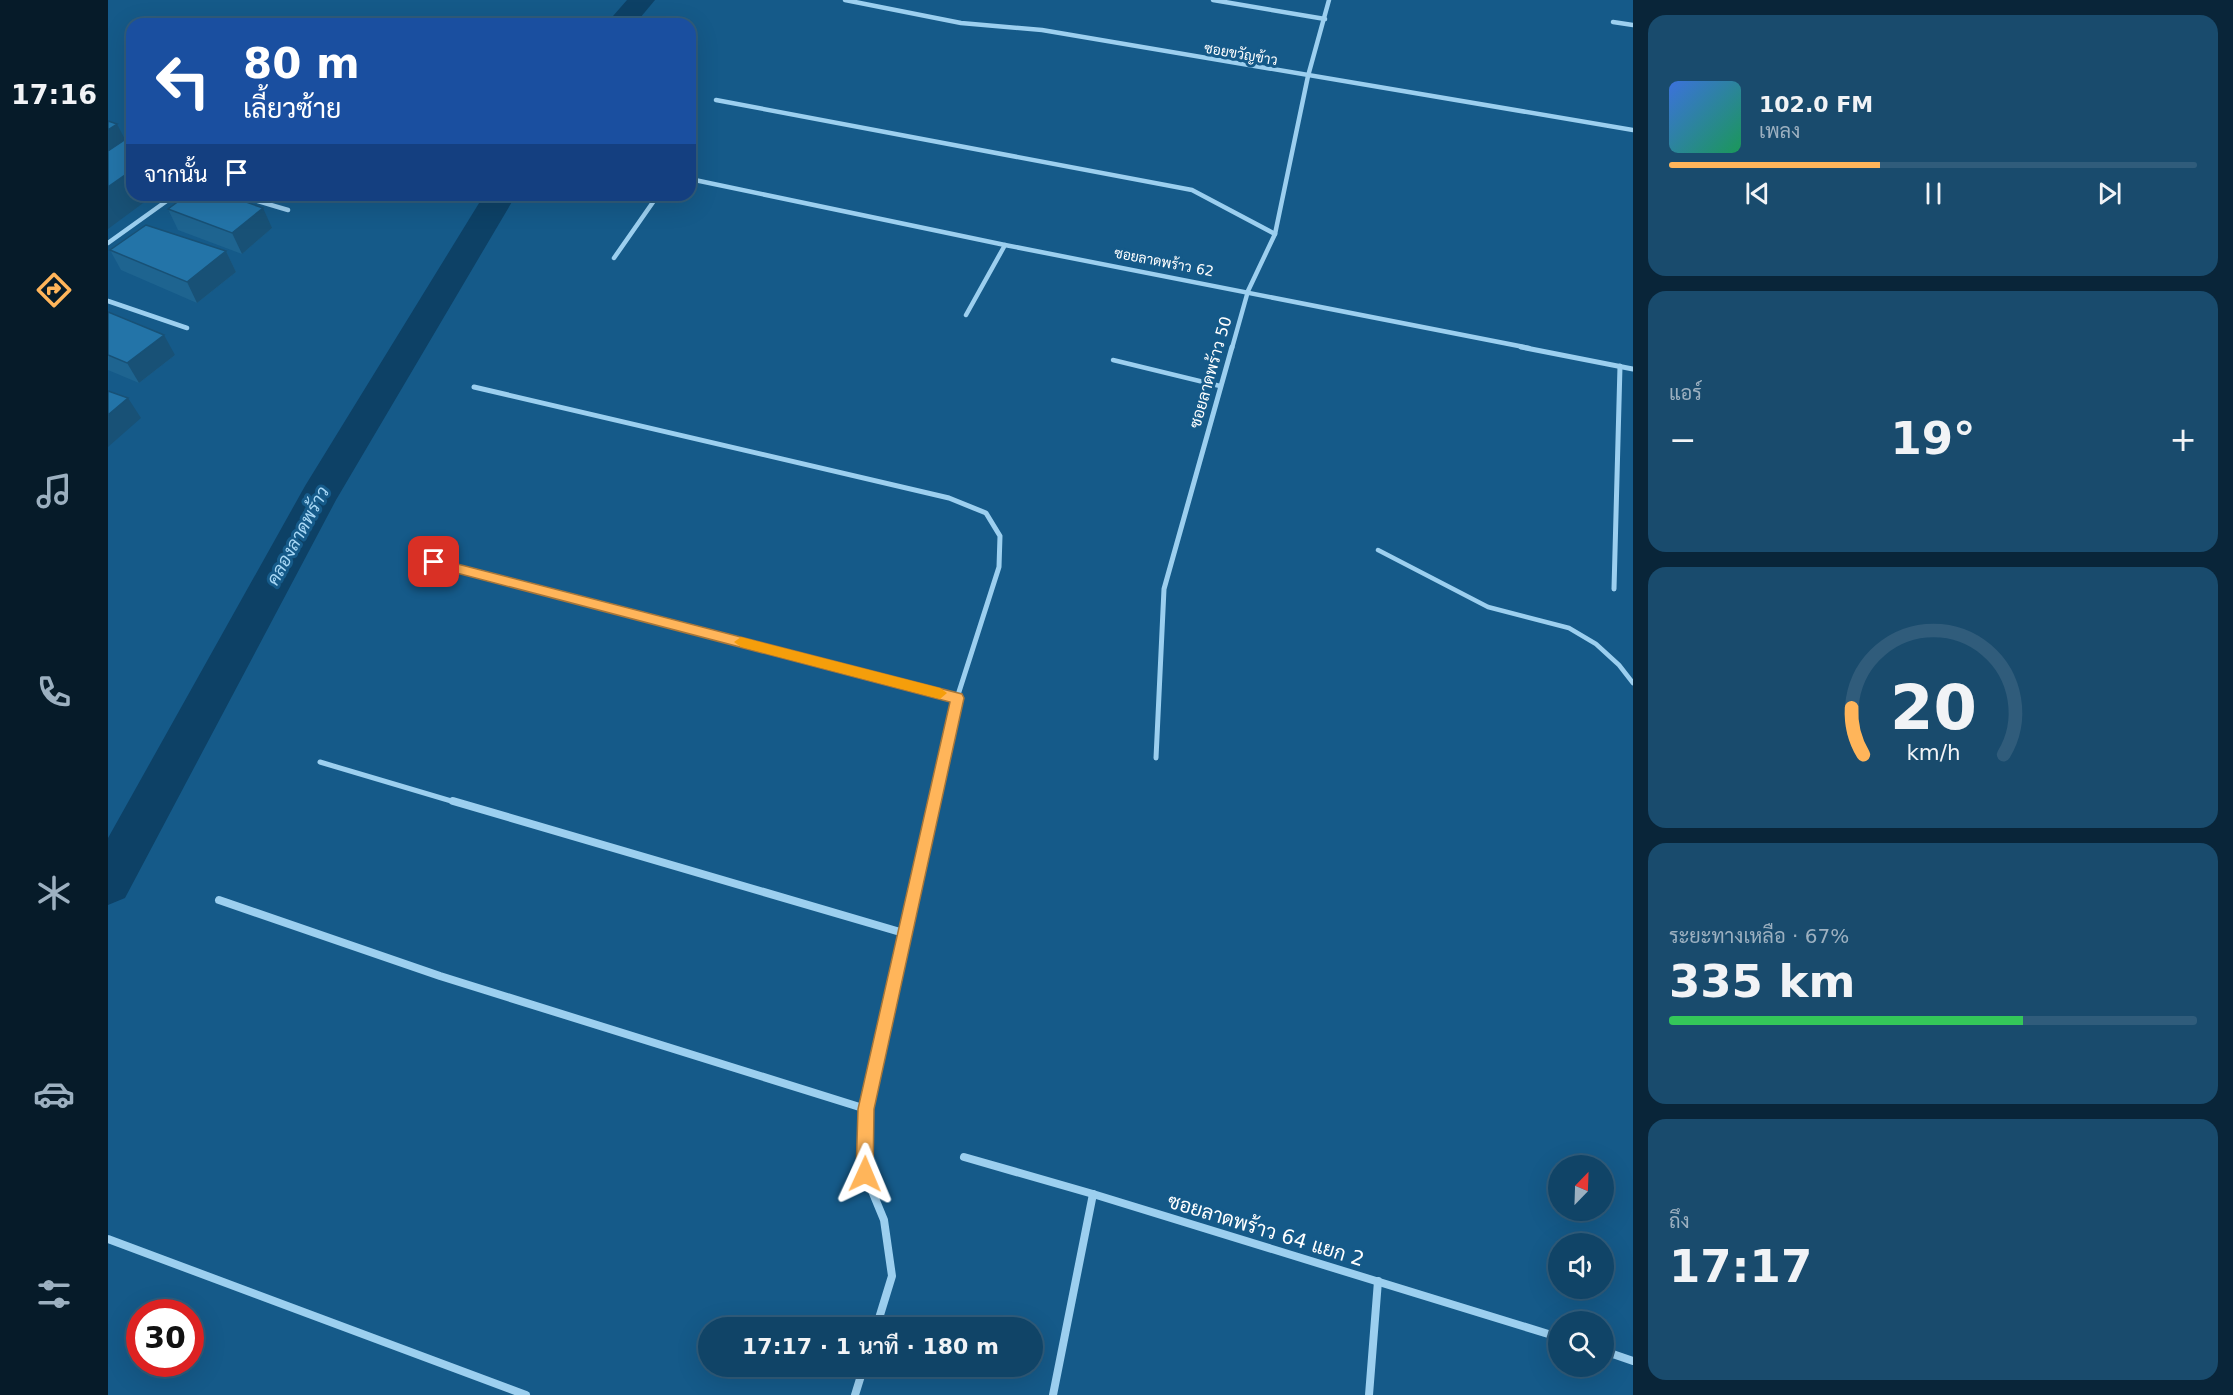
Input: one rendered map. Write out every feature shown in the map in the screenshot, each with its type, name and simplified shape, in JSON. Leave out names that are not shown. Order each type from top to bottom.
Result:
[{"type":"street","name":"ซอยขวัญข้าว","points":[[844,0],[961,23],[1042,30],[1633,130]]},
{"type":"street","points":[[1214,0],[1325,19]]},
{"type":"street","name":"ซอยลาดพร้าว 50","points":[[1156,758],[1164,589],[1248,291],[1275,234],[1308,76],[1329,0]]},
{"type":"street","points":[[1613,22],[1633,25]]},
{"type":"street","points":[[716,100],[1192,190],[1275,234]]},
{"type":"street","name":"ซอยลาดพร้าว 62","points":[[696,181],[1633,369]]},
{"type":"street","points":[[108,243],[167,201]]},
{"type":"street","points":[[257,201],[288,210]]},
{"type":"street","points":[[614,258],[654,201]]},
{"type":"street","points":[[966,315],[1005,244]]},
{"type":"street","points":[[108,301],[187,328]]},
{"type":"street","points":[[1614,589],[1620,366]]},
{"type":"street","points":[[474,387],[949,498],[986,513],[1000,536],[999,567],[957,698],[907,934],[866,1109],[865,1174],[884,1220],[892,1275],[879,1317]]},
{"type":"street","points":[[412,557],[957,698]]},
{"type":"street","points":[[320,762],[907,934]]},
{"type":"street","points":[[219,900],[440,976],[866,1109]]},
{"type":"street","name":"ซอยลาดพร้าว 64 แยก 2","points":[[964,1157],[1094,1194],[1548,1335]]},
{"type":"street","points":[[1053,1395],[1094,1194]]},
{"type":"street","points":[[108,1239],[526,1395]]},
{"type":"street","points":[[1369,1395],[1378,1281]]},
{"type":"street","points":[[1614,1355],[1633,1361]]},
{"type":"street","points":[[855,1395],[861,1377]]},
{"type":"lane","points":[[1113,360],[1220,386]]},
{"type":"lane","points":[[1378,550],[1488,607],[1569,627],[1596,644],[1619,665],[1633,683]]},
{"type":"building","points":[[108,121],[117,124],[108,130]]},
{"type":"building","points":[[126,139],[126,174],[108,187],[108,151]]},
{"type":"building","points":[[179,201],[243,201],[263,208],[232,233],[168,209]]},
{"type":"building","points":[[146,225],[226,251],[187,282],[110,250]]},
{"type":"building","points":[[108,312],[164,335],[127,363],[108,355]]},
{"type":"building","points":[[108,391],[128,398],[108,415]]},
{"type":"waterway","name":"คลองลาดพร้าว","points":[[626,18],[642,0]]},
{"type":"waterway","name":"คลองลาดพร้าว","points":[[108,883],[319,496],[496,201]]},
{"type":"slow traffic","points":[[741,642],[940,693]]},
{"type":"route","points":[[434,562],[957,698],[907,934],[866,1109],[865,1174]]}]
